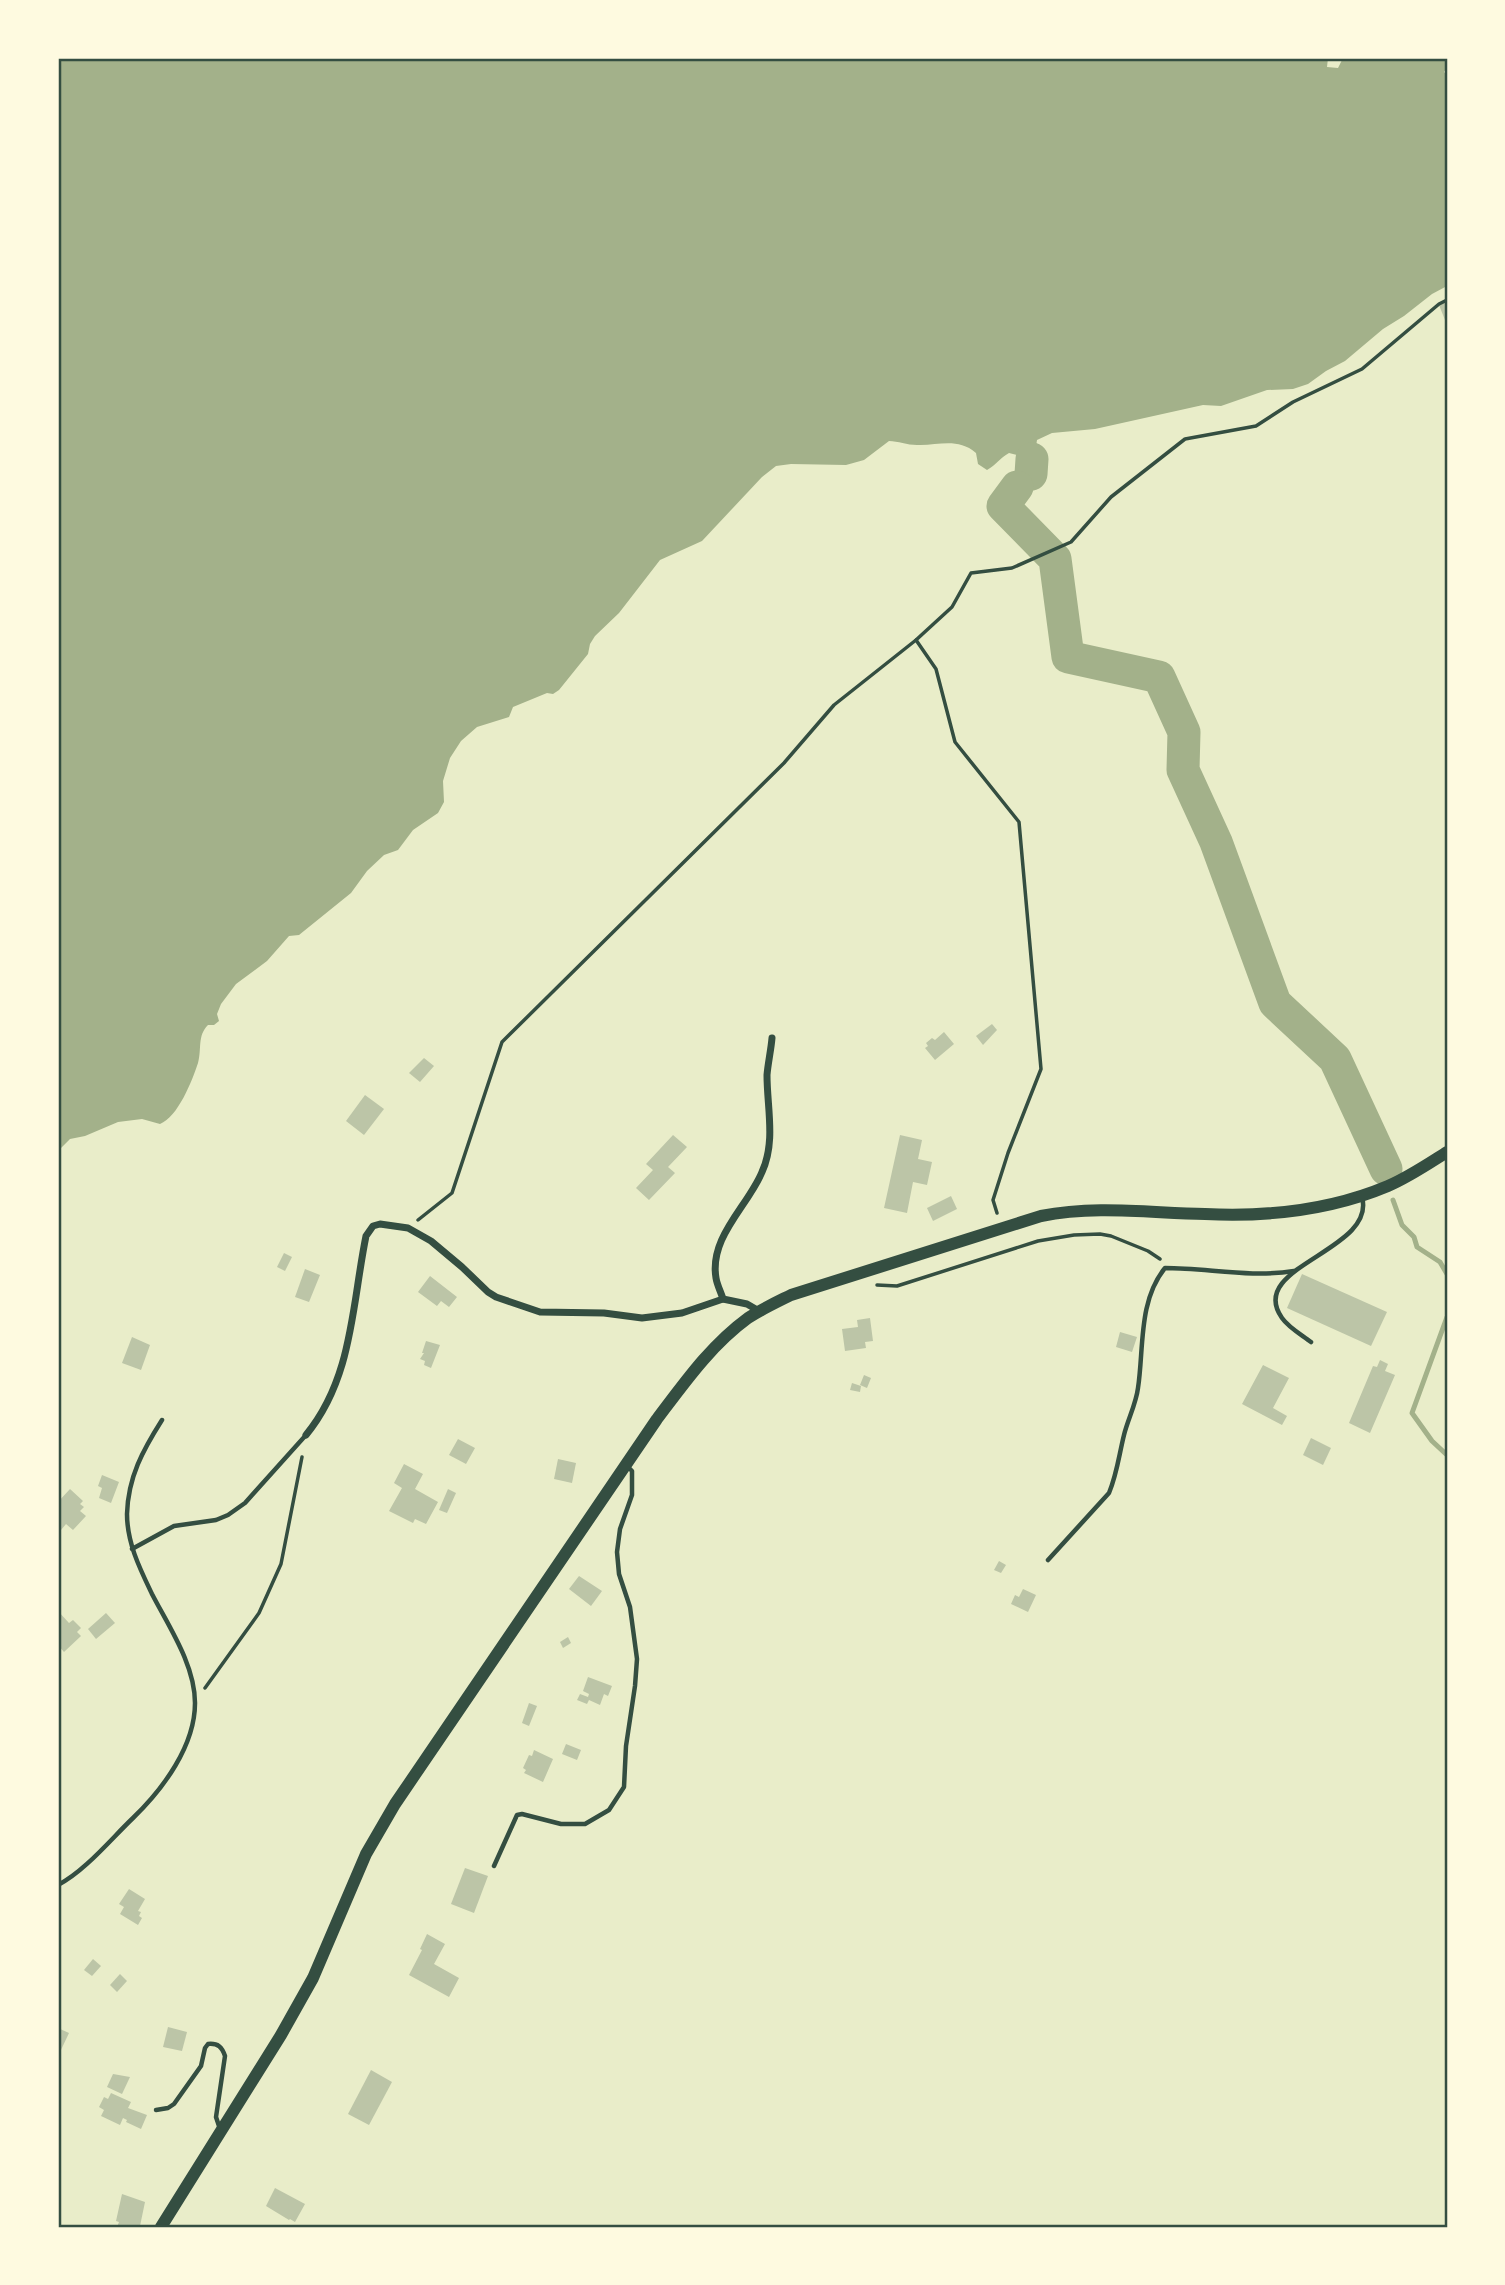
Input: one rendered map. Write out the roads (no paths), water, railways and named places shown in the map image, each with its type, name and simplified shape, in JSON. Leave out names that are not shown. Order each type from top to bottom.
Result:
[{"type":"main road","points":[[161,2227],[281,2035],[313,1978],[366,1854],[395,1804],[657,1419],[712,1349],[760,1311],[791,1295],[1041,1216],[1110,1209],[1246,1214],[1325,1206],[1362,1196],[1418,1171],[1447,1152]]},
{"type":"street","points":[[723,1299],[716,1278],[716,1255],[729,1226],[762,1172],[768,1155],[770,1129],[767,1074],[772,1038]]},
{"type":"street","points":[[306,1435],[326,1407],[345,1359],[368,1231],[380,1224],[408,1228],[431,1241],[488,1292],[532,1310],[604,1313],[642,1318],[682,1313],[723,1299],[747,1304],[760,1311]]},
{"type":"lane","points":[[1311,1342],[1287,1324],[1278,1310],[1277,1295],[1294,1271],[1353,1230],[1362,1219],[1362,1196]]},
{"type":"lane","points":[[1048,1560],[1098,1507],[1114,1481],[1138,1389],[1149,1300],[1158,1277],[1165,1268],[1241,1274],[1294,1271]]},
{"type":"lane","points":[[58,1885],[82,1867],[159,1790],[183,1748],[193,1719],[193,1686],[180,1648],[140,1570],[132,1549],[127,1516],[132,1476],[142,1452],[162,1420]]},
{"type":"lane","points":[[132,1549],[174,1526],[216,1520],[228,1515],[245,1503],[306,1435]]},
{"type":"lane","points":[[495,1866],[517,1815],[561,1824],[585,1824],[609,1810],[624,1787],[626,1746],[637,1659],[630,1607],[619,1574],[617,1552],[620,1529],[632,1495],[632,1471],[626,1466]]},
{"type":"lane","points":[[156,2110],[163,2110],[174,2104],[201,2066],[205,2048],[214,2043],[222,2048],[225,2056],[216,2117],[221,2131]]},
{"type":"waterway","points":[[1031,474],[1032,459]]},
{"type":"waterway","points":[[1017,487],[1003,506],[1055,559],[1068,657],[1159,677],[1184,732],[1183,770],[1216,842],[1275,1003],[1335,1059],[1386,1169]]},
{"type":"waterway","points":[[1393,1200],[1402,1225],[1414,1237],[1417,1247],[1440,1262],[1447,1274]]},
{"type":"waterway","points":[[1447,1317],[1412,1413],[1432,1441],[1447,1455]]}]
